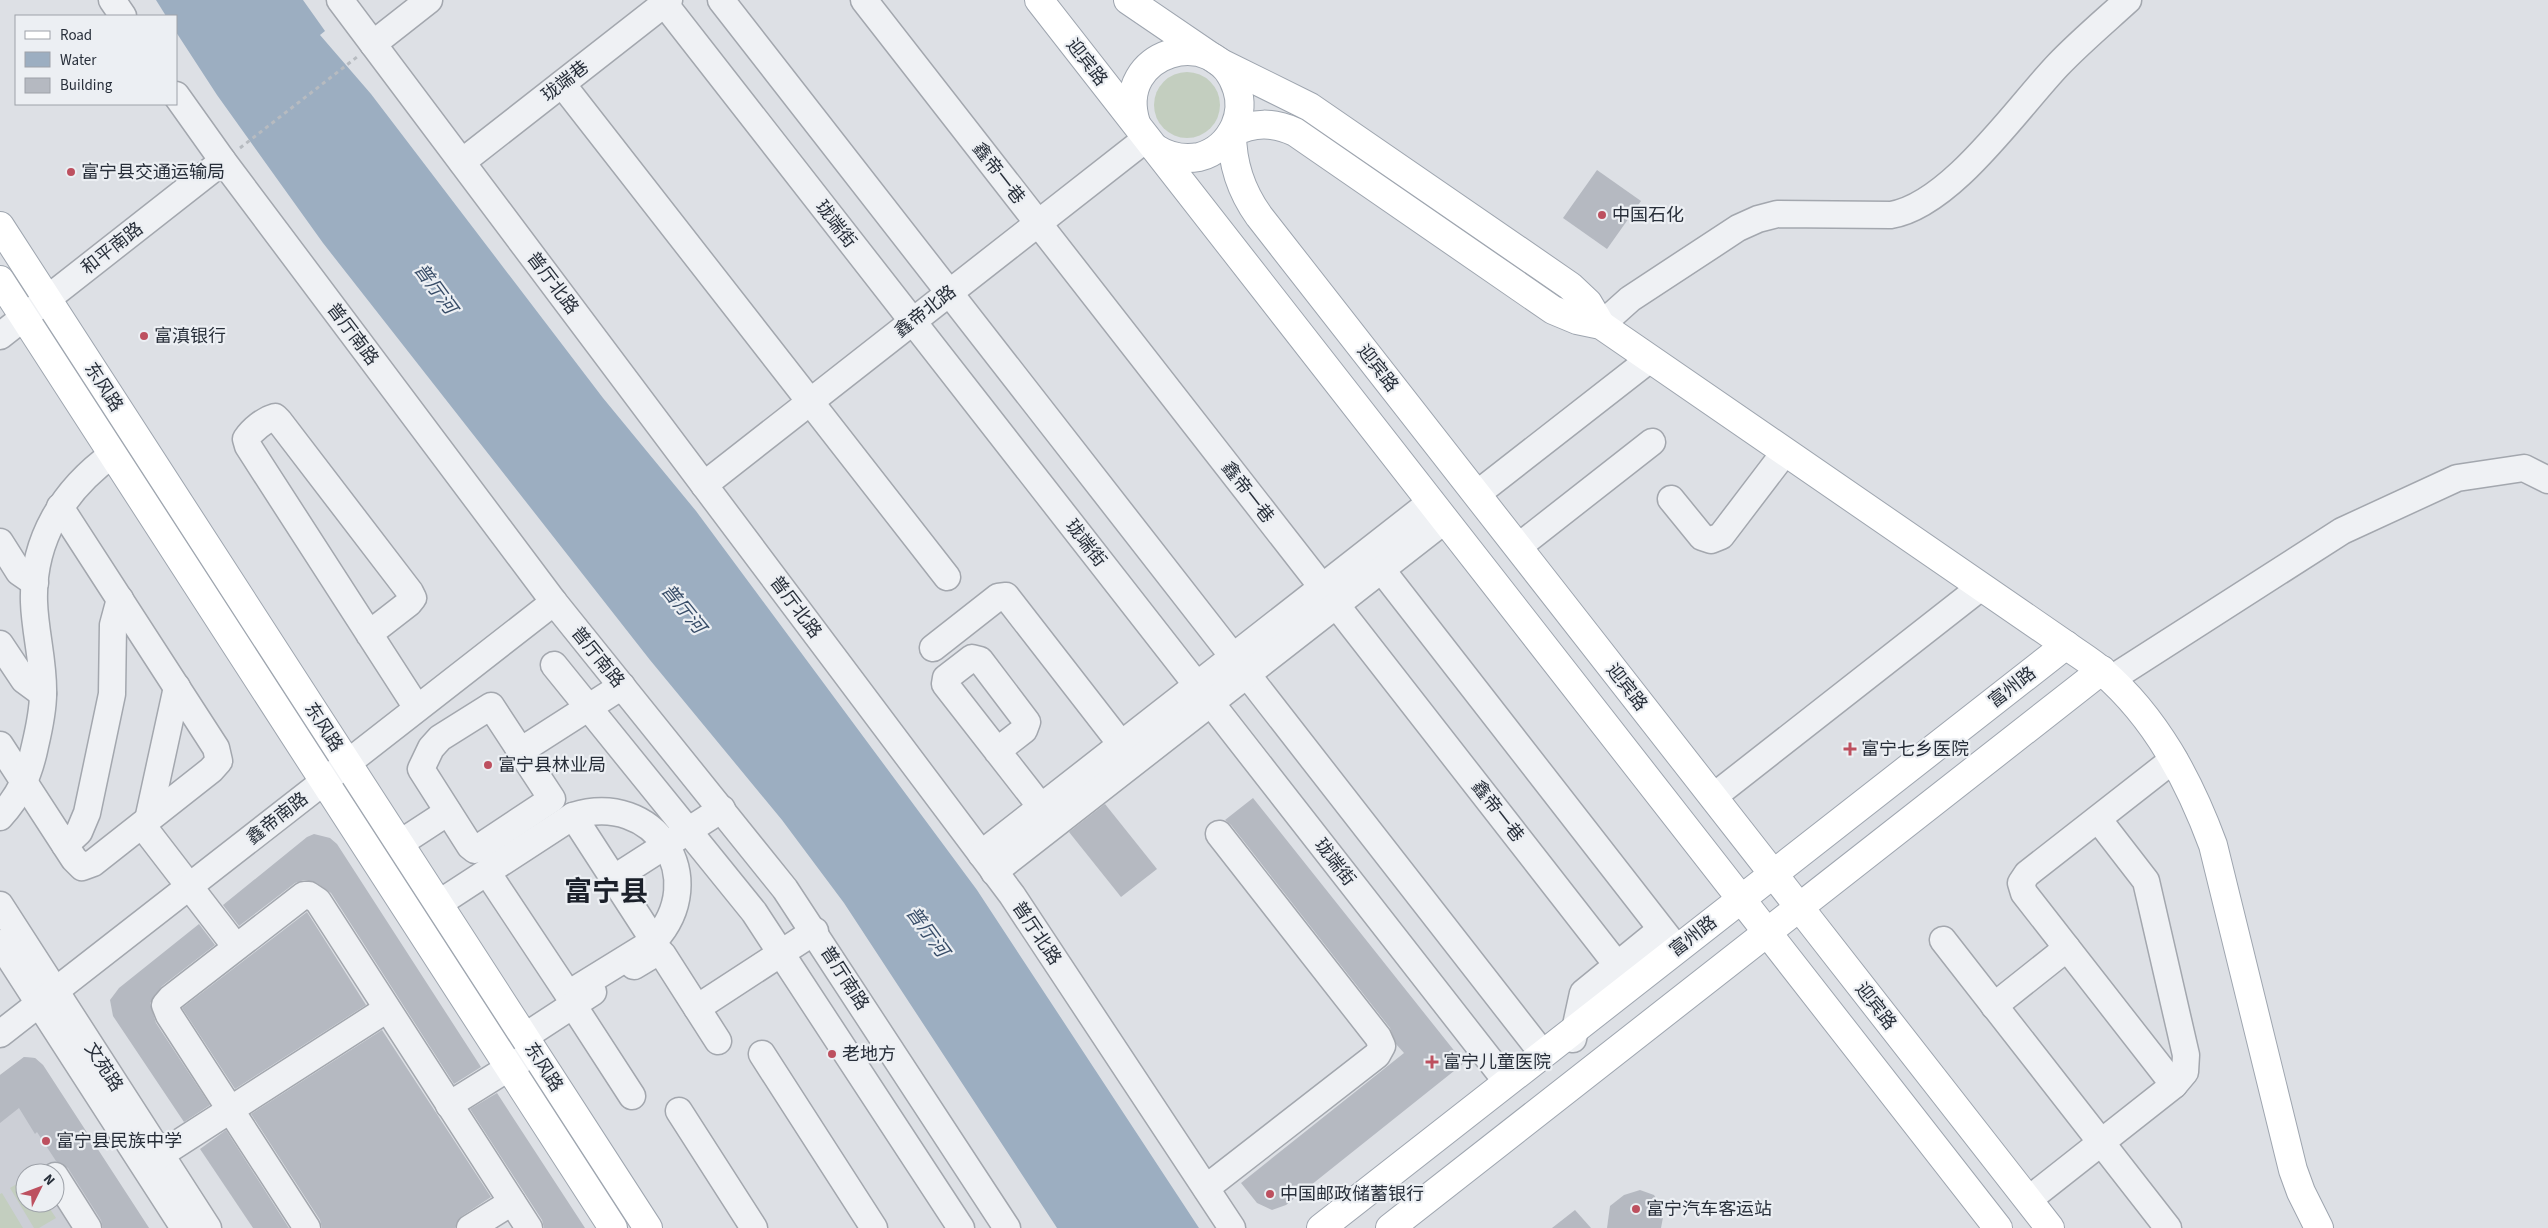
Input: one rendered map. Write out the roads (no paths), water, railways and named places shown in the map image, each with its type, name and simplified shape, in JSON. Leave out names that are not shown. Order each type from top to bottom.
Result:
[{"type":"main road","name":"迎宾路","points":[[1039,0],[1998,1228]]},
{"type":"main road","name":"迎宾路","points":[[1128,0],[1219,62],[1235,83],[1240,108],[1232,133],[1238,176],[1250,204],[2050,1228]]},
{"type":"main road","name":"迎宾路","points":[[1219,62],[1208,55],[1182,51],[1158,58],[1140,76],[1134,88],[1132,101],[1146,137],[1176,158],[1202,156],[1214,151],[1232,133]]},
{"type":"main road","points":[[1219,62],[1318,113],[1570,286],[1588,303],[1601,325]]},
{"type":"main road","points":[[1232,133],[1241,128],[1262,124],[1274,125],[1295,132],[1553,310],[1577,320],[1601,325],[2066,645],[2110,672],[2174,759],[2201,813],[2213,845],[2290,1162],[2301,1192],[2319,1228]]},
{"type":"main road","name":"东风路","points":[[0,226],[648,1228]]},
{"type":"main road","name":"东风路","points":[[0,280],[613,1228]]},
{"type":"main road","name":"富州路","points":[[1321,1228],[1632,984],[1668,940],[1741,899],[2066,645]]},
{"type":"main road","points":[[1390,1228],[1799,907],[2110,672]]},
{"type":"street","points":[[112,0],[122,15]]},
{"type":"street","name":"普厅北路","points":[[340,0],[988,863],[1232,1228]]},
{"type":"street","points":[[373,44],[430,0]]},
{"type":"street","points":[[721,0],[1543,1054]]},
{"type":"street","name":"鑫帝一巷","points":[[864,0],[1632,984]]},
{"type":"street","points":[[1601,325],[1630,300],[1738,228],[1758,219],[1777,214],[1891,215],[1902,213],[1926,201],[1978,156],[2059,64],[2128,0]]},
{"type":"street","name":"珑端巷","points":[[462,162],[667,2]]},
{"type":"street","name":"珑端街","points":[[667,2],[913,321],[1507,1082]]},
{"type":"street","points":[[562,84],[947,577]]},
{"type":"street","name":"普厅南路","points":[[178,98],[554,602],[780,882],[815,932],[1007,1228]]},
{"type":"street","name":"鑫帝北路","points":[[704,484],[1146,137]]},
{"type":"street","name":"和平南路","points":[[0,336],[224,161]]},
{"type":"street","points":[[1477,494],[1650,359]]},
{"type":"street","points":[[369,634],[413,598],[279,421],[275,417],[270,418],[250,433],[246,439],[248,446],[369,634],[417,708]]},
{"type":"street","points":[[1518,547],[1652,442]]},
{"type":"street","points":[[1671,499],[1702,536],[1711,540],[1721,536],[1786,452]]},
{"type":"street","points":[[0,816],[13,803],[25,783],[40,725],[44,694],[34,603],[35,583],[42,545],[60,507],[82,479],[113,454]]},
{"type":"street","points":[[2110,672],[2342,531],[2457,478],[2524,468],[2548,480]]},
{"type":"street","points":[[0,745],[65,845],[82,867],[88,866],[145,823],[211,770],[219,761],[216,748],[60,507]]},
{"type":"street","points":[[1329,596],[1381,569],[1438,511]]},
{"type":"street","points":[[988,863],[1438,511]]},
{"type":"street","points":[[0,542],[19,572],[35,583]]},
{"type":"street","points":[[1381,569],[1668,940],[1582,993],[1573,1039]]},
{"type":"street","points":[[1713,797],[1982,587]]},
{"type":"street","points":[[933,648],[998,597],[1006,596],[1121,744]]},
{"type":"street","points":[[65,845],[79,832],[87,813],[112,694],[113,625],[120,599]]},
{"type":"street","name":"鑫帝南路","points":[[0,1034],[554,602]]},
{"type":"street","points":[[0,644],[24,680],[44,694]]},
{"type":"street","points":[[554,665],[749,906],[782,953],[961,1228]]},
{"type":"street","points":[[522,750],[622,686]]},
{"type":"street","points":[[177,687],[145,823],[236,946]]},
{"type":"street","points":[[988,863],[1041,807],[1121,744],[1204,694]]},
{"type":"street","points":[[492,706],[522,750],[552,799],[549,803],[475,850],[421,769],[431,748],[440,738],[492,706]]},
{"type":"street","points":[[997,751],[1041,807]]},
{"type":"street","points":[[2174,759],[2027,874],[2021,883],[2024,893],[2174,1085]]},
{"type":"street","points":[[613,879],[722,809]]},
{"type":"street","points":[[438,904],[487,872],[573,816],[598,810],[624,814],[648,826],[666,844],[676,869],[677,895],[670,920],[654,941],[568,994],[487,872]]},
{"type":"street","points":[[399,844],[448,812]]},
{"type":"street","points":[[573,816],[654,941]]},
{"type":"street","points":[[2028,1200],[2174,1085],[2186,1072],[2186,1055],[2148,886],[2098,819]]},
{"type":"street","points":[[1206,1188],[1376,1055],[1382,1046],[1372,1029],[1219,834]]},
{"type":"street","points":[[307,1228],[165,1006],[171,998],[299,897],[309,895],[318,901],[529,1228]]},
{"type":"street","name":"文苑路","points":[[0,906],[47,998],[152,1160],[208,1228]]},
{"type":"street","points":[[697,1008],[815,932]]},
{"type":"street","points":[[1943,940],[2168,1228]]},
{"type":"street","name":"文苑路","points":[[0,943],[47,998]]},
{"type":"street","points":[[1994,1006],[2067,948]]},
{"type":"street","points":[[449,1105],[509,1068],[529,1044],[573,1005],[659,951],[718,1040]]},
{"type":"street","points":[[573,1005],[632,1096]]},
{"type":"street","points":[[152,1160],[387,1009]]},
{"type":"street","points":[[762,1054],[874,1228]]},
{"type":"street","points":[[679,1112],[754,1228]]},
{"type":"street","name":"文苑路","points":[[152,1160],[184,1228]]},
{"type":"street","points":[[65,1192],[88,1228]]},
{"type":"street","points":[[470,1228],[512,1202]]},
{"type":"water","name":"普厅河","points":[[156,0],[303,0],[325,31],[320,35],[371,94],[603,398],[696,511],[977,890],[1199,1228],[1057,1228],[844,903],[782,820],[650,660],[323,243],[217,95],[178,35],[178,15],[165,15]]},
{"type":"place","name":"富宁县交通运输局","points":[[71,172]]},
{"type":"place","name":"中国石化","points":[[1602,215]]},
{"type":"place","name":"富滇银行","points":[[144,336]]},
{"type":"place","name":"富宁七乡医院","points":[[1850,749]]},
{"type":"place","name":"富宁县林业局","points":[[488,765]]},
{"type":"place","name":"老地方","points":[[832,1054]]},
{"type":"place","name":"富宁儿童医院","points":[[1432,1062]]},
{"type":"place","name":"富宁县民族中学","points":[[46,1141]]},
{"type":"place","name":"中国邮政储蓄银行","points":[[1270,1194]]},
{"type":"place","name":"富宁汽车客运站","points":[[1636,1209]]},
{"type":"district","name":"富宁县","points":[[606,891]]}]
